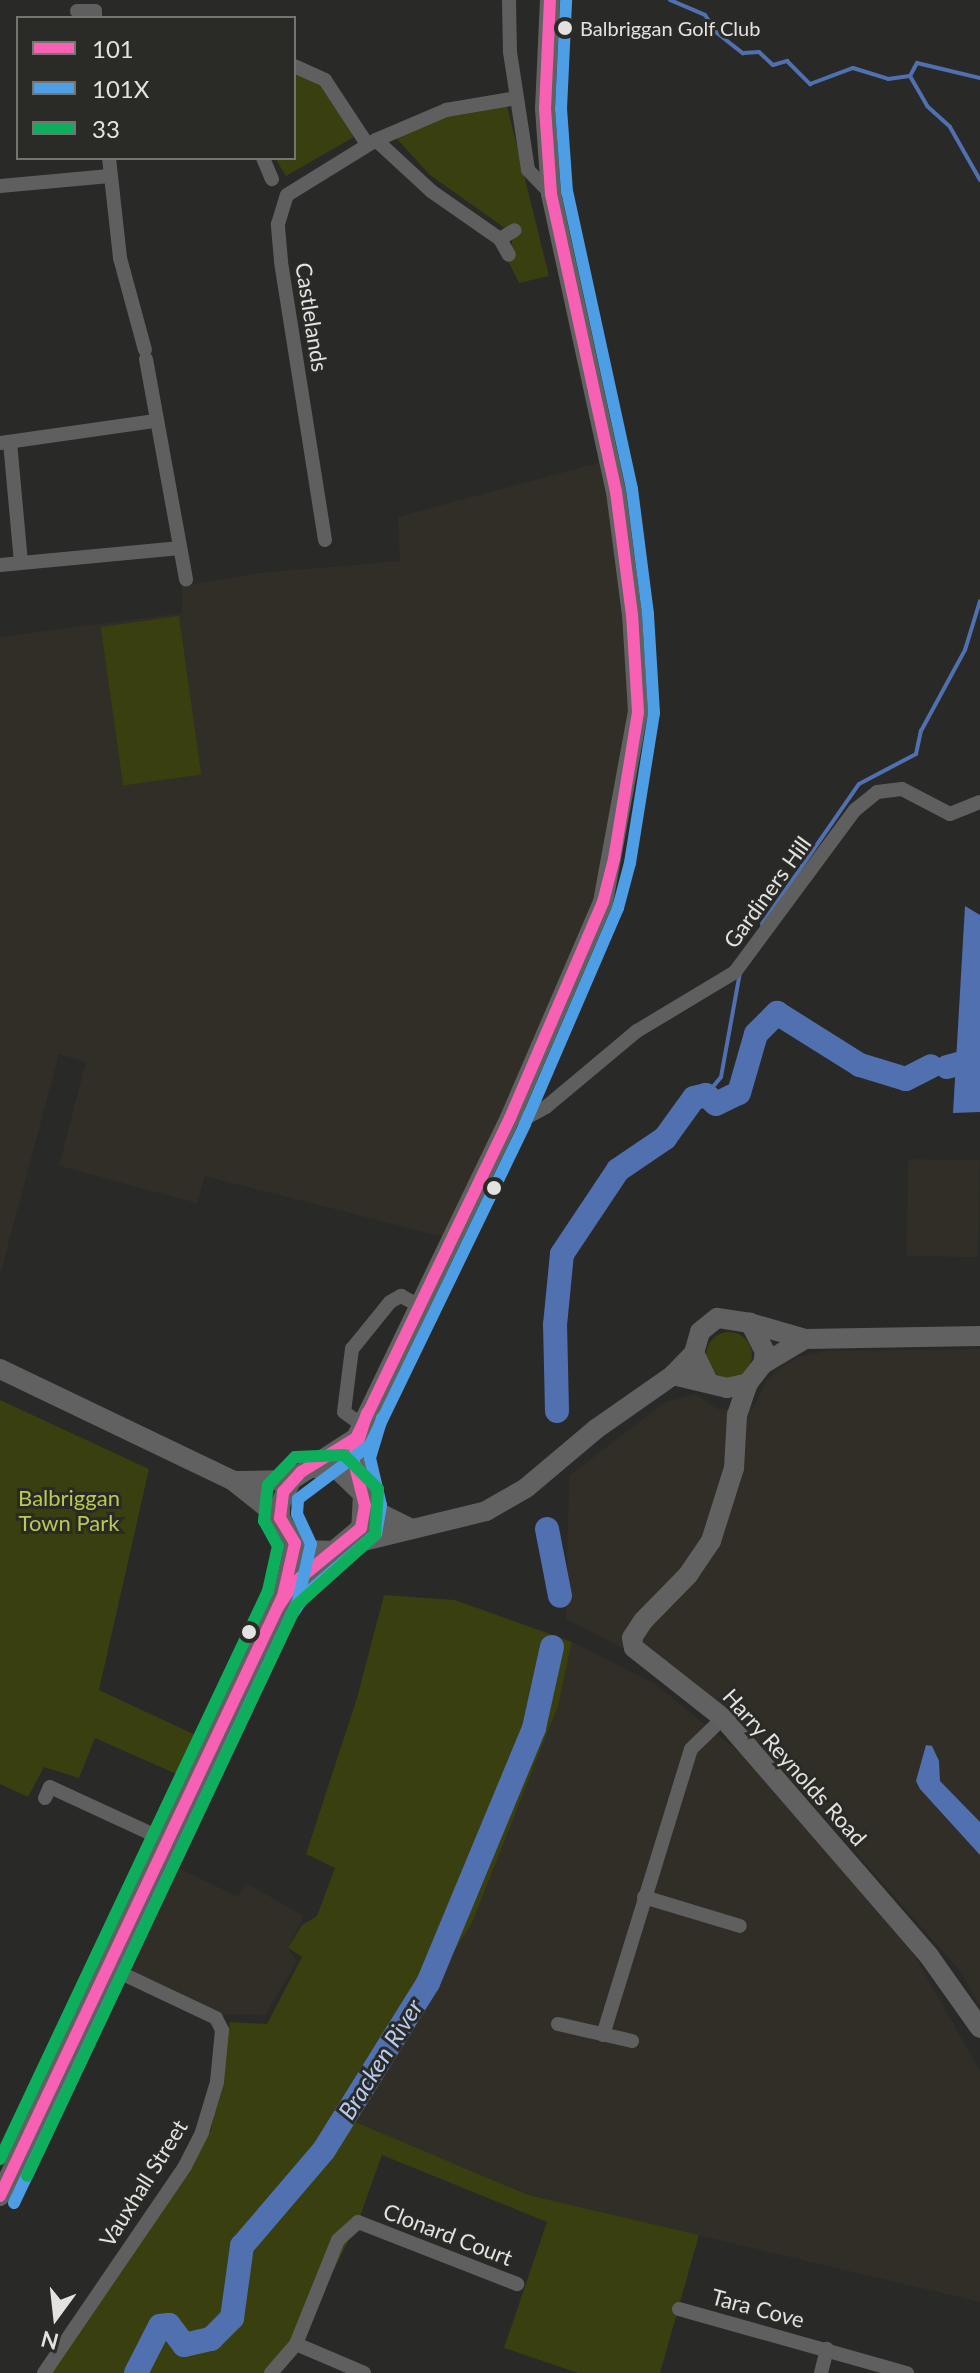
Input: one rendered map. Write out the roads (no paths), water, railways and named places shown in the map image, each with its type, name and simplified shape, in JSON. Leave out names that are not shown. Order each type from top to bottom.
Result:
[{"type":"main road","points":[[283,1596],[361,1528],[365,1506],[357,1484],[359,1431],[510,1118],[603,902],[638,712],[632,615],[616,492],[551,194],[545,109],[550,0]]},
{"type":"main road","points":[[0,1369],[232,1480],[280,1518],[295,1543],[320,1553],[486,1511],[526,1488],[596,1429],[673,1375],[694,1353],[700,1332],[717,1318],[750,1323],[805,1339],[980,1336]]},
{"type":"main road","points":[[750,1323],[763,1340],[763,1364]]},
{"type":"main road","points":[[673,1375],[712,1383],[748,1383],[763,1364],[805,1339]]},
{"type":"main road","points":[[694,1353],[737,1415]]},
{"type":"main road","name":"Harry Reynolds Road","points":[[748,1383],[737,1415],[734,1468],[711,1541],[632,1638],[642,1656],[723,1718],[929,1956],[980,2028]]},
{"type":"main road","points":[[232,1480],[291,1480],[312,1468],[359,1431]]},
{"type":"main road","points":[[312,1468],[337,1469],[357,1484]]},
{"type":"main road","points":[[280,1518],[280,1505],[291,1480]]},
{"type":"main road","points":[[365,1506],[412,1529]]},
{"type":"main road","points":[[0,2196],[6,2166],[110,1968],[283,1596],[295,1543]]},
{"type":"street","points":[[509,0],[516,98],[528,170],[541,189],[551,194]]},
{"type":"street","points":[[77,11],[95,11],[95,16]]},
{"type":"street","points":[[296,67],[325,80],[372,142],[431,191],[500,239],[509,255]]},
{"type":"street","name":"Castlelands","points":[[325,540],[278,224],[287,195],[372,142],[446,110],[516,98]]},
{"type":"street","points":[[109,160],[120,258],[146,355],[155,421],[186,579]]},
{"type":"street","points":[[265,160],[272,179]]},
{"type":"street","points":[[0,186],[110,176]]},
{"type":"street","points":[[500,239],[515,230]]},
{"type":"street","points":[[21,563],[5,442],[155,421]]},
{"type":"street","points":[[0,565],[180,548]]},
{"type":"street","name":"Gardiners Hill","points":[[510,1118],[526,1118],[546,1107],[637,1031],[739,968],[855,810],[877,792],[902,789],[950,814],[980,802]]},
{"type":"street","points":[[359,1431],[344,1412],[352,1349],[390,1302],[401,1296],[418,1305]]},
{"type":"street","points":[[603,2035],[691,1749],[723,1718]]},
{"type":"street","points":[[45,1798],[50,1787],[169,1842]]},
{"type":"street","points":[[644,1897],[740,1926]]},
{"type":"street","name":"Vauxhall Street","points":[[44,2373],[185,2166],[205,2124],[217,2082],[222,2030],[216,2018],[110,1968]]},
{"type":"street","points":[[558,2024],[632,2041]]},
{"type":"street","name":"Clonard Court","points":[[271,2373],[296,2344],[338,2240],[358,2222],[517,2284]]},
{"type":"street","name":"Tara Cove","points":[[679,2309],[907,2373]]},
{"type":"street","points":[[296,2344],[364,2373]]},
{"type":"street","name":"Tara Cove","points":[[821,2373],[827,2349]]},
{"type":"water","points":[[965,906],[980,915],[980,1112],[953,1113]]},
{"type":"water","points":[[926,1745],[932,1746],[939,1761],[940,1781],[980,1822],[980,1855],[916,1781]]},
{"type":"waterway","points":[[670,0],[705,15],[717,33],[743,53],[759,52],[773,65],[787,61],[810,84],[853,68],[888,79],[910,76]]},
{"type":"waterway","points":[[910,76],[917,63],[980,78]]},
{"type":"waterway","points":[[910,76],[927,106],[950,127],[980,180]]},
{"type":"waterway","points":[[762,924],[859,784],[916,754],[921,731],[965,650],[980,601]]},
{"type":"waterway","points":[[706,1095],[721,1077],[740,972]]},
{"type":"waterway","name":"Bracken River","points":[[557,1411],[555,1325],[562,1254],[618,1170],[665,1138],[694,1098],[706,1095],[716,1104],[739,1093],[756,1034],[777,1013],[860,1065],[906,1079],[931,1066]]},
{"type":"waterway","name":"Bracken River","points":[[947,1067],[980,1058]]},
{"type":"waterway","name":"Bracken River","points":[[547,1529],[560,1596]]},
{"type":"waterway","name":"Bracken River","points":[[136,2373],[160,2326],[169,2325],[184,2345],[211,2339],[232,2318],[242,2246],[324,2150],[428,1983],[534,1728],[552,1647]]},
{"type":"place","name":"Balbriggan Golf Club","points":[[565,28]]},
{"type":"park label","name":"Balbriggan Town Park","points":[[69,1510]]}]
